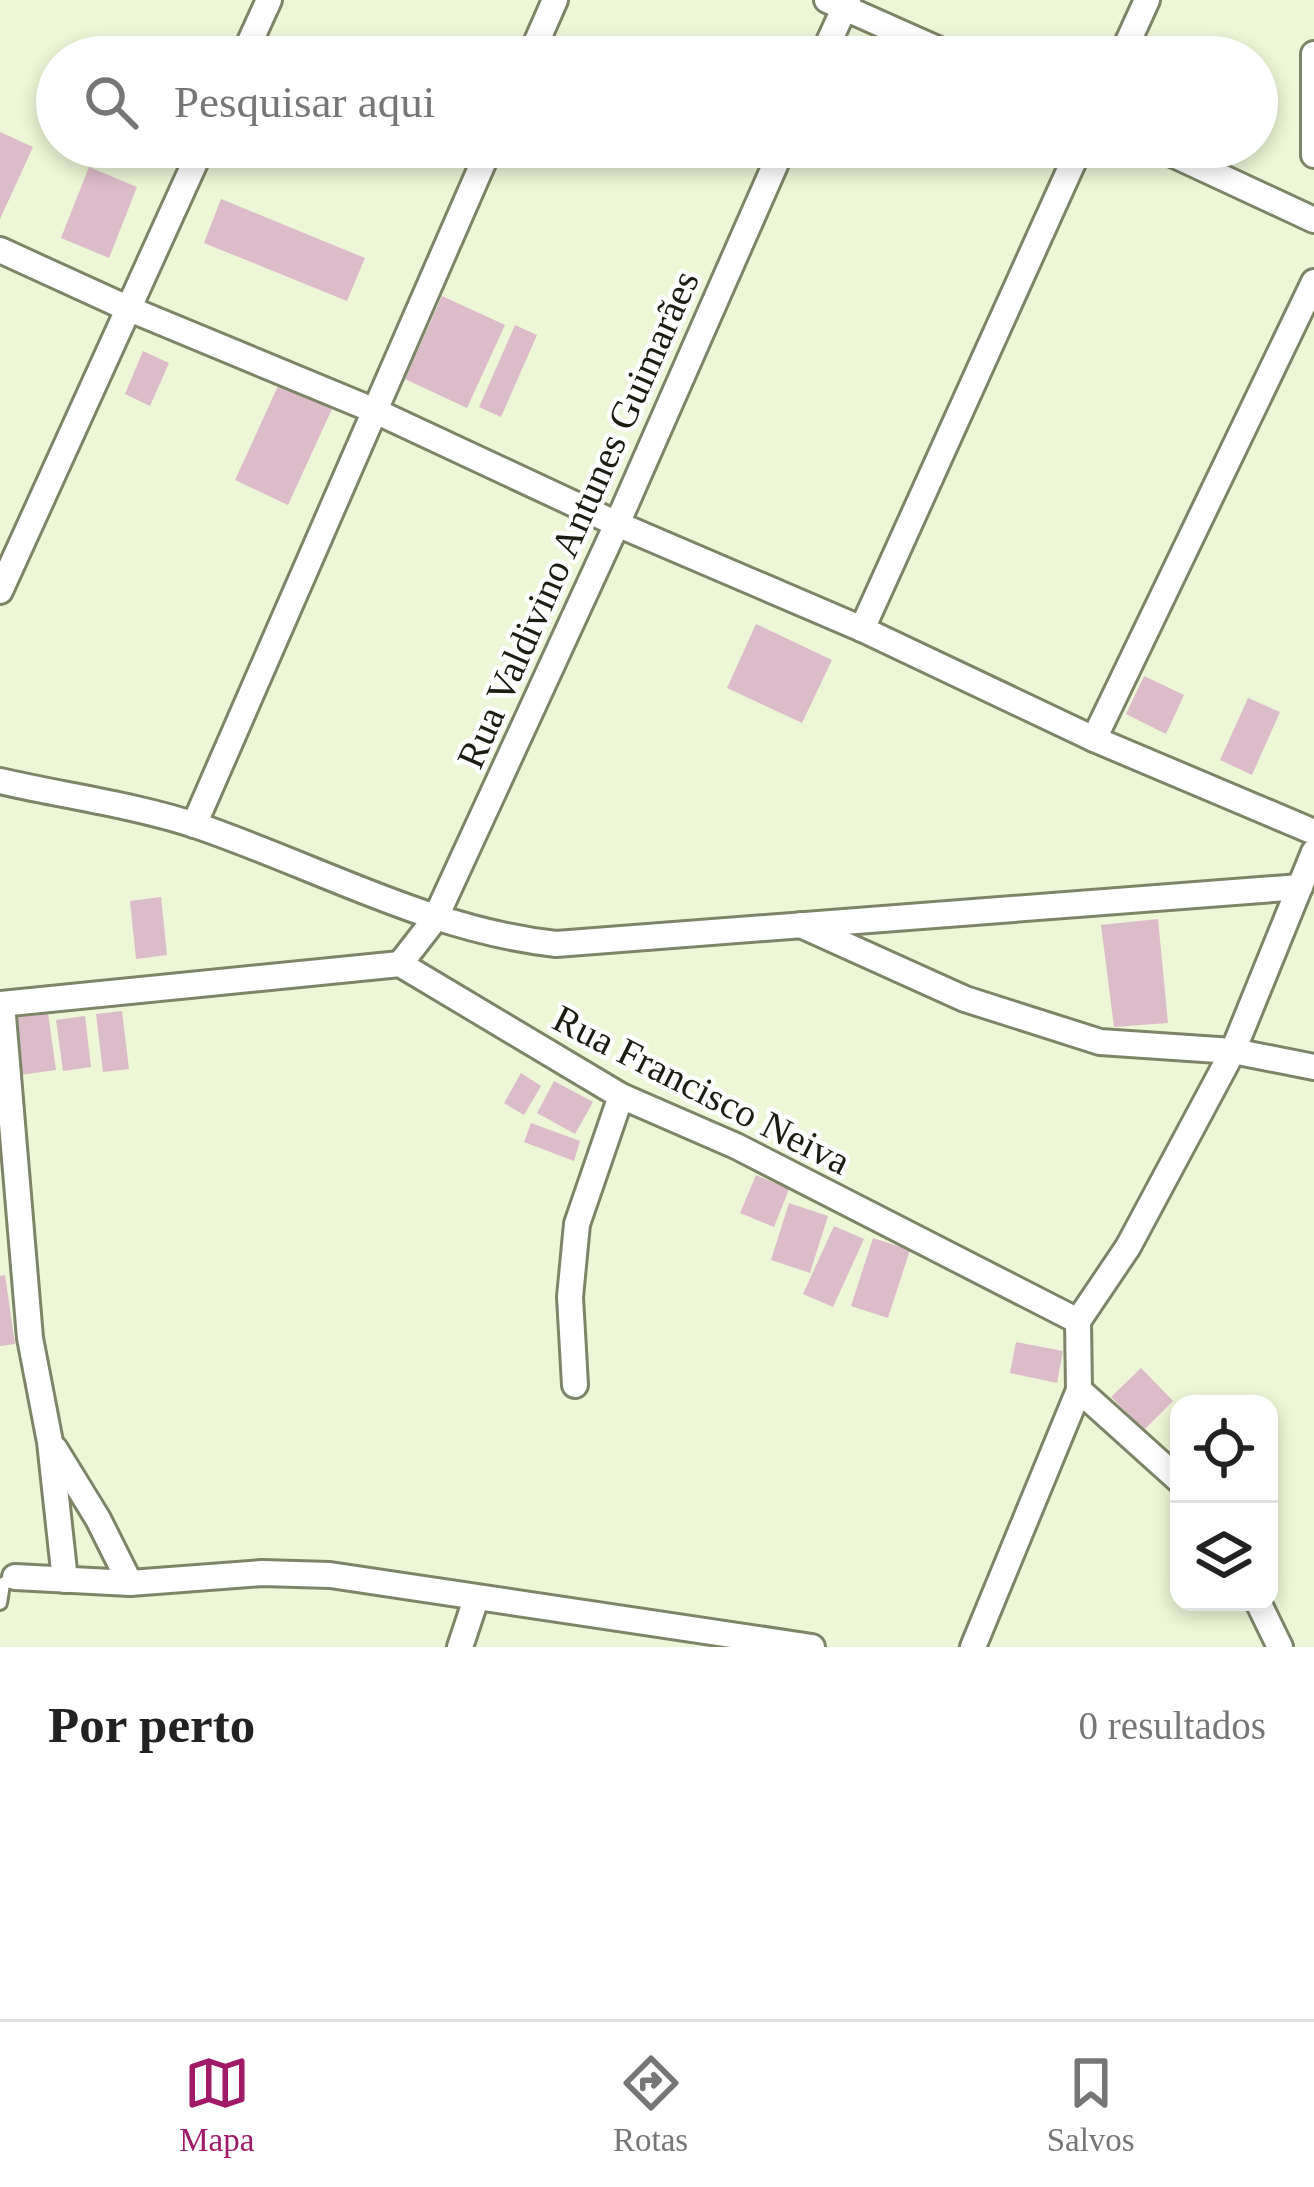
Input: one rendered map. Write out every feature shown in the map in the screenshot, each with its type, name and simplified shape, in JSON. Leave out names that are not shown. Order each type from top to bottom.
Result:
[{"type":"street","points":[[253,36],[269,0]]},
{"type":"street","points":[[539,36],[555,0]]},
{"type":"street","points":[[1131,36],[1147,0]]},
{"type":"street","points":[[829,36],[839,3],[910,36]]},
{"type":"street","points":[[1314,54],[1314,155]]},
{"type":"street","points":[[0,591],[192,168]]},
{"type":"street","points":[[194,825],[481,168]]},
{"type":"street","name":"Rua Valdivino Antunes Guimarães","points":[[400,964],[435,919],[774,168]]},
{"type":"street","points":[[862,629],[1071,168]]},
{"type":"street","points":[[1202,168],[1314,220]]},
{"type":"street","points":[[0,250],[373,410],[616,524],[862,629],[1094,739],[1314,832]]},
{"type":"street","points":[[1094,739],[1314,282]]},
{"type":"street","points":[[0,781],[194,825],[435,919],[506,938],[556,944],[1300,887]]},
{"type":"street","points":[[973,1647],[1079,1390],[1078,1321],[1128,1247],[1233,1051],[1314,852]]},
{"type":"street","points":[[797,923],[965,998],[1100,1042],[1233,1051],[1314,1067]]},
{"type":"street","points":[[65,1580],[50,1442],[30,1338],[1,1004],[400,964]]},
{"type":"street","name":"Rua Francisco Neiva","points":[[400,964],[621,1096],[736,1146],[1078,1321]]},
{"type":"street","points":[[575,1385],[570,1297],[577,1223],[621,1096]]},
{"type":"street","points":[[1079,1390],[1170,1472]]},
{"type":"street","points":[[50,1442],[98,1519],[130,1583]]},
{"type":"street","points":[[15,1577],[130,1583],[262,1573],[330,1575],[812,1647]]},
{"type":"street","points":[[460,1647],[476,1599]]},
{"type":"street","points":[[1262,1611],[1280,1647]]},
{"type":"lane","points":[[0,1603],[3,1584],[15,1577]]},
{"type":"building","points":[[0,132],[33,147],[0,219]]},
{"type":"building","points":[[89,168],[137,187],[109,258],[61,238]]},
{"type":"building","points":[[221,199],[365,258],[347,301],[204,243]]},
{"type":"building","points":[[442,296],[505,325],[467,408],[405,379]]},
{"type":"building","points":[[515,325],[537,335],[501,417],[479,407]]},
{"type":"building","points":[[143,351],[169,363],[150,406],[125,394]]},
{"type":"building","points":[[279,384],[332,409],[288,505],[235,480]]},
{"type":"building","points":[[756,624],[832,660],[802,723],[727,688]]},
{"type":"building","points":[[1144,676],[1184,695],[1166,734],[1126,714]]},
{"type":"building","points":[[1248,698],[1280,712],[1252,775],[1220,760]]},
{"type":"building","points":[[161,897],[167,955],[136,959],[130,901]]},
{"type":"building","points":[[1158,919],[1168,1023],[1114,1027],[1101,925]]},
{"type":"building","points":[[122,1011],[129,1069],[103,1072],[96,1014]]},
{"type":"building","points":[[48,1013],[56,1070],[20,1075],[13,1018]]},
{"type":"building","points":[[85,1016],[91,1067],[63,1071],[56,1020]]},
{"type":"building","points":[[521,1073],[541,1086],[524,1115],[504,1103]]},
{"type":"building","points":[[554,1081],[593,1102],[575,1134],[537,1113]]},
{"type":"building","points":[[531,1123],[580,1141],[574,1161],[524,1142]]},
{"type":"building","points":[[756,1175],[789,1189],[774,1227],[740,1213]]},
{"type":"building","points":[[789,1203],[828,1216],[810,1273],[771,1260]]},
{"type":"building","points":[[834,1226],[864,1239],[833,1307],[803,1294]]},
{"type":"building","points":[[873,1238],[910,1250],[888,1318],[851,1306]]},
{"type":"building","points":[[5,1275],[15,1344],[0,1346],[0,1276]]},
{"type":"building","points":[[1016,1342],[1063,1351],[1057,1383],[1010,1373]]},
{"type":"building","points":[[1141,1368],[1170,1398],[1170,1404],[1144,1430],[1111,1397]]}]
